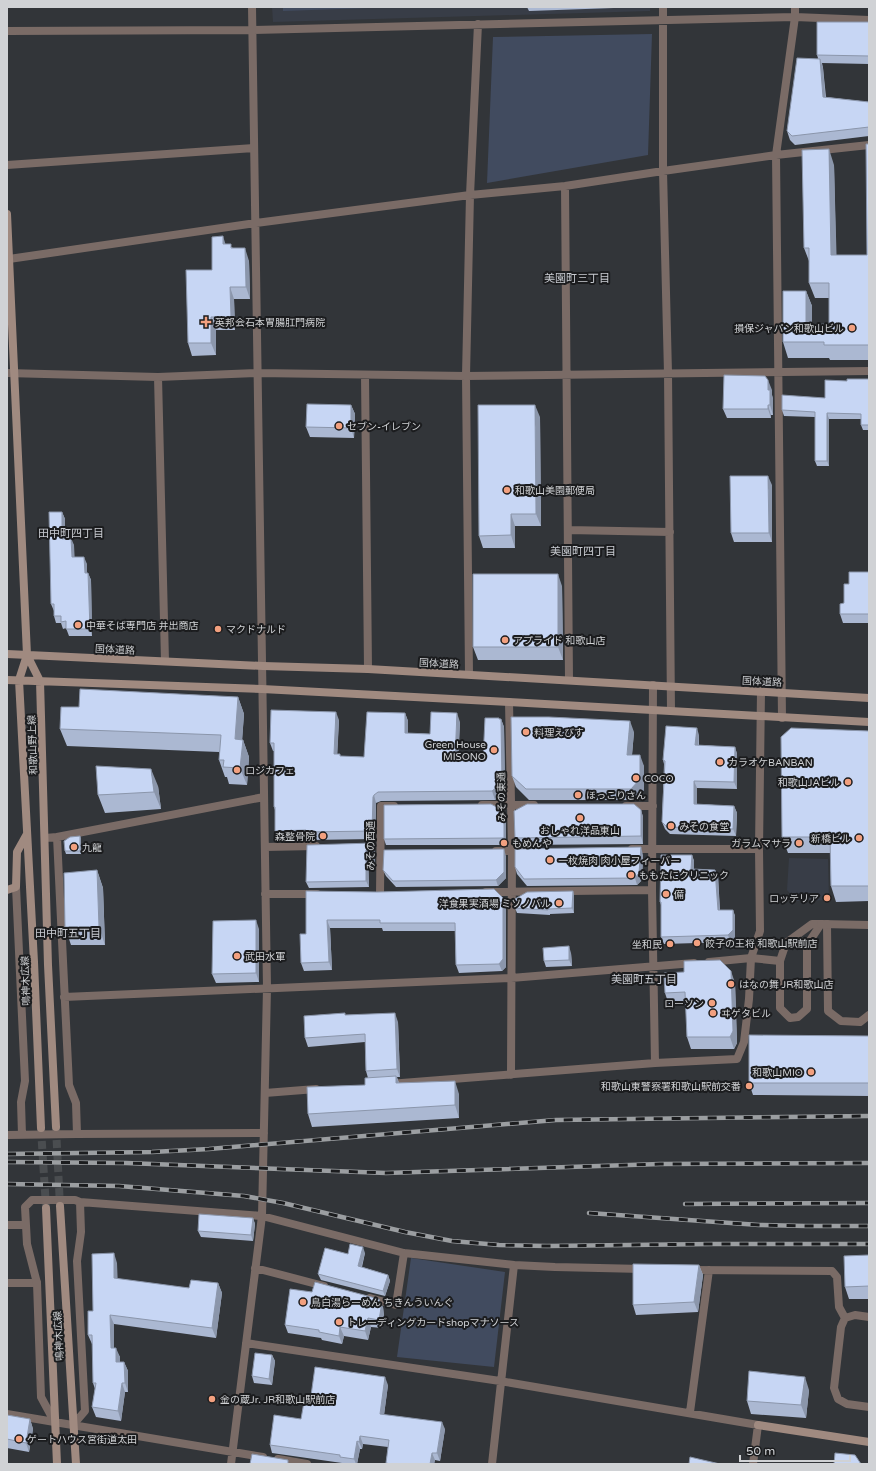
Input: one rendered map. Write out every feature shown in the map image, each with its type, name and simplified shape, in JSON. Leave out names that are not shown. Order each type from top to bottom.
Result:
[{"type":"main road","name":"和歌山野上線","points":[[7,214],[11,372],[27,655],[19,680],[27,834]]},
{"type":"main road","name":"国体道路","points":[[7,654],[469,674],[869,698]]},
{"type":"main road","name":"和歌山野上線","points":[[27,655],[40,681],[44,838]]},
{"type":"main road","points":[[7,680],[262,689],[869,722]]},
{"type":"main road","points":[[7,890],[16,887],[17,852],[27,834]]},
{"type":"main road","name":"鳴神木広線","points":[[27,834],[41,1128]]},
{"type":"main road","points":[[44,838],[48,966],[56,1127]]},
{"type":"main road","name":"鳴神木広線","points":[[60,1206],[76,1464]]},
{"type":"main road","name":"鳴神木広線","points":[[46,1208],[57,1464]]},
{"type":"main road","points":[[758,1424],[869,1442]]},
{"type":"street","points":[[231,1464],[262,1216],[267,988],[252,7]]},
{"type":"street","points":[[663,7],[663,170],[668,373],[671,711]]},
{"type":"street","points":[[782,718],[776,155],[795,17],[795,7]]},
{"type":"street","points":[[7,31],[252,30],[795,17],[869,20]]},
{"type":"street","points":[[469,674],[466,376],[470,195],[478,24]]},
{"type":"street","points":[[9,259],[256,223],[470,195],[566,186],[663,170],[869,144]]},
{"type":"street","points":[[7,165],[254,148]]},
{"type":"street","points":[[566,186],[569,680]]},
{"type":"street","points":[[11,372],[158,377],[258,374],[466,376],[869,371]]},
{"type":"street","points":[[365,375],[368,669]]},
{"type":"street","points":[[158,377],[165,661]]},
{"type":"street","points":[[568,530],[670,532]]},
{"type":"street","points":[[653,685],[652,890],[655,1063]]},
{"type":"street","points":[[384,1084],[655,1063],[737,1059],[744,1042],[749,999],[751,958],[760,931],[759,849],[761,691]]},
{"type":"street","name":"みその東通","points":[[509,702],[512,851],[510,1075]]},
{"type":"street","points":[[44,838],[57,837],[264,797]]},
{"type":"street","points":[[472,805],[542,805]]},
{"type":"street","name":"みその西通","points":[[380,894],[381,806],[404,806]]},
{"type":"street","points":[[621,806],[653,806]]},
{"type":"street","points":[[57,837],[69,1085],[76,1103],[77,1134]]},
{"type":"street","points":[[265,847],[327,845]]},
{"type":"street","points":[[621,849],[759,849]]},
{"type":"street","points":[[489,851],[535,851]]},
{"type":"street","points":[[16,887],[25,1081],[21,1102],[22,1135]]},
{"type":"street","points":[[481,892],[652,890]]},
{"type":"street","points":[[265,894],[326,894]]},
{"type":"street","points":[[824,924],[807,945],[807,1009],[798,1017],[790,1018],[780,1008],[780,961],[786,943],[812,924],[824,924],[869,925]]},
{"type":"street","points":[[824,924],[828,1010],[841,1021],[860,1022],[869,1015]]},
{"type":"street","points":[[64,997],[511,978],[751,958],[780,961]]},
{"type":"street","points":[[265,1093],[328,1088]]},
{"type":"street","points":[[7,1135],[264,1133]]},
{"type":"street","points":[[54,1421],[41,1397],[37,1283],[28,1244],[25,1207],[32,1200],[75,1200],[80,1202],[262,1216],[404,1253],[514,1265],[655,1269]]},
{"type":"street","points":[[73,1425],[85,1411],[77,1261],[81,1232],[80,1202]]},
{"type":"street","points":[[7,1225],[26,1225]]},
{"type":"street","points":[[359,1295],[396,1305],[404,1253]]},
{"type":"street","points":[[492,1464],[514,1265]]},
{"type":"street","points":[[255,1268],[329,1287]]},
{"type":"street","points":[[686,1270],[832,1271],[837,1277],[839,1307],[845,1318]]},
{"type":"street","points":[[690,1412],[709,1270]]},
{"type":"street","points":[[7,1283],[37,1283]]},
{"type":"street","points":[[845,1318],[856,1315],[869,1318]]},
{"type":"street","points":[[845,1318],[841,1327],[834,1388],[838,1399],[847,1404],[869,1407]]},
{"type":"street","points":[[246,1343],[500,1381],[758,1424],[753,1464]]},
{"type":"street","points":[[7,1414],[307,1464]]},
{"type":"shaded area","points":[[272,7],[650,7],[650,11],[273,22]]},
{"type":"shaded area","points":[[283,7],[398,7],[283,11]]},
{"type":"shaded area","points":[[652,34],[648,155],[487,183],[493,37]]},
{"type":"shaded area","points":[[789,858],[828,859],[829,900],[797,901],[787,890]]},
{"type":"shaded area","points":[[411,1258],[505,1272],[494,1367],[397,1357]]},
{"type":"building","points":[[817,22],[869,22],[869,56],[817,55]]},
{"type":"building","points":[[797,58],[820,59],[823,97],[869,102],[869,127],[792,136],[787,131]]},
{"type":"building","points":[[866,144],[869,144],[869,345],[824,345],[824,342],[783,342],[783,291],[806,291],[806,325],[829,324],[829,283],[809,283],[809,248],[804,248],[802,150],[829,149],[831,255],[867,255]]},
{"type":"building","points":[[223,236],[223,244],[231,244],[231,248],[245,248],[246,287],[230,287],[231,317],[211,317],[211,343],[188,343],[186,270],[212,270],[212,237]]},
{"type":"building","points":[[724,375],[765,376],[768,380],[768,390],[770,390],[770,405],[768,405],[768,409],[723,409]]},
{"type":"building","points":[[847,379],[869,379],[869,425],[861,425],[861,414],[827,413],[827,461],[815,461],[815,412],[782,410],[782,395],[825,398],[825,380],[847,381]]},
{"type":"building","points":[[307,404],[351,405],[351,428],[306,427]]},
{"type":"building","points":[[478,405],[535,405],[536,514],[511,514],[511,535],[479,536]]},
{"type":"building","points":[[730,476],[768,476],[769,533],[731,533]]},
{"type":"building","points":[[49,512],[62,512],[62,539],[71,538],[72,557],[84,557],[85,573],[88,573],[90,629],[66,629],[66,621],[61,622],[61,616],[54,616],[54,604],[51,604]]},
{"type":"building","points":[[849,572],[869,572],[869,614],[840,614],[840,604],[844,603],[844,584],[849,584]]},
{"type":"building","points":[[473,574],[558,574],[558,647],[473,647]]},
{"type":"building","points":[[80,689],[238,697],[235,739],[243,740],[240,768],[223,767],[224,760],[219,760],[221,735],[60,729],[61,707],[79,707]]},
{"type":"building","points":[[271,710],[336,712],[334,754],[340,754],[340,756],[364,757],[367,712],[405,713],[405,733],[430,734],[431,712],[457,713],[455,759],[483,760],[485,718],[499,718],[501,719],[502,783],[492,791],[378,792],[373,797],[372,831],[275,831],[274,743],[270,743]]},
{"type":"building","points":[[511,717],[549,717],[630,721],[627,755],[640,755],[640,779],[631,789],[526,789],[512,776]]},
{"type":"building","points":[[666,726],[697,728],[695,745],[735,747],[734,782],[694,781],[694,804],[734,806],[733,829],[667,827],[662,822],[665,761],[663,760]]},
{"type":"building","points":[[791,728],[869,731],[869,886],[831,886],[830,837],[782,837],[781,737]]},
{"type":"building","points":[[96,766],[151,769],[154,792],[98,795]]},
{"type":"building","points":[[491,804],[504,811],[504,838],[384,839],[384,805]]},
{"type":"building","points":[[527,804],[634,804],[641,810],[641,836],[515,838],[514,811]]},
{"type":"building","points":[[80,836],[80,851],[65,851],[64,841],[70,837]]},
{"type":"building","points":[[373,843],[373,858],[366,850],[366,881],[306,882],[307,845]]},
{"type":"building","points":[[641,847],[639,873],[635,878],[524,879],[515,867],[515,849]]},
{"type":"building","points":[[504,849],[504,872],[496,880],[393,881],[383,870],[384,850]]},
{"type":"building","points":[[661,855],[692,855],[691,869],[715,870],[718,910],[733,910],[733,930],[728,935],[661,937]]},
{"type":"building","points":[[97,870],[99,927],[65,927],[64,873]]},
{"type":"building","points":[[494,889],[503,898],[503,959],[499,964],[456,965],[455,923],[380,923],[380,920],[327,920],[329,962],[301,963],[300,934],[306,934],[306,891],[377,892]]},
{"type":"building","points":[[573,891],[572,908],[548,910],[515,908],[515,899],[527,892]]},
{"type":"building","name":"武田水軍","points":[[256,920],[256,973],[212,974],[213,921]]},
{"type":"building","points":[[569,946],[569,960],[544,961],[543,948]]},
{"type":"building","name":"ヰゲタビル","points":[[720,960],[731,971],[733,1031],[730,1037],[687,1037],[685,992],[665,993],[664,973],[684,972],[684,961]]},
{"type":"building","points":[[345,1013],[345,1015],[395,1013],[397,1069],[366,1071],[365,1034],[305,1038],[304,1016]]},
{"type":"building","name":"和歌山MIO","points":[[749,1035],[869,1036],[869,1083],[749,1083]]},
{"type":"building","points":[[396,1076],[396,1083],[455,1081],[455,1105],[308,1114],[307,1087],[365,1085],[365,1078]]},
{"type":"building","points":[[199,1214],[253,1218],[251,1235],[198,1231]]},
{"type":"building","points":[[350,1244],[363,1247],[358,1266],[388,1275],[383,1291],[318,1274],[325,1248],[348,1254]]},
{"type":"building","points":[[114,1253],[114,1278],[189,1288],[191,1280],[218,1283],[212,1328],[110,1315],[111,1348],[116,1348],[116,1362],[124,1362],[125,1383],[122,1383],[118,1411],[92,1407],[96,1383],[93,1383],[92,1335],[88,1335],[88,1311],[93,1311],[92,1254]]},
{"type":"building","points":[[869,1255],[869,1286],[845,1287],[844,1256]]},
{"type":"building","points":[[633,1264],[699,1265],[694,1302],[633,1305]]},
{"type":"building","points":[[315,1282],[379,1299],[381,1308],[379,1320],[368,1318],[365,1331],[340,1327],[339,1336],[319,1332],[319,1330],[285,1325],[290,1289],[312,1292]]},
{"type":"building","points":[[255,1353],[272,1355],[269,1379],[252,1376]]},
{"type":"building","points":[[315,1367],[385,1377],[380,1414],[442,1422],[437,1453],[432,1453],[430,1464],[386,1463],[389,1440],[360,1436],[359,1442],[357,1441],[354,1459],[340,1457],[340,1455],[270,1445],[274,1415],[301,1419],[304,1402],[310,1403]]},
{"type":"building","points":[[749,1371],[805,1377],[801,1405],[747,1401]]},
{"type":"building","points":[[7,1415],[30,1419],[26,1443],[7,1439]]},
{"type":"building","points":[[835,1453],[855,1455],[861,1464],[834,1464]]},
{"type":"building","points":[[252,1454],[288,1460],[288,1464],[250,1464]]},
{"type":"building","points":[[690,1457],[720,1464],[689,1464]]},
{"type":"tunnel","points":[[56,1128],[60,1206]]},
{"type":"tunnel","points":[[41,1129],[46,1207]]},
{"type":"railway","points":[[7,1154],[152,1152],[209,1149],[556,1120],[869,1116]]},
{"type":"railway","points":[[7,1162],[126,1163],[386,1173],[660,1164],[869,1163]]},
{"type":"railway","points":[[7,1184],[119,1186],[244,1196],[283,1203],[405,1232],[452,1241],[499,1245],[869,1244]]},
{"type":"railway","points":[[685,1204],[869,1203]]},
{"type":"railway","points":[[589,1213],[759,1225],[869,1226]]},
{"type":"place","name":"英邦会石本胃腸肛門病院","points":[[206,322]]},
{"type":"place","name":"損保ジャパン和歌山ビル","points":[[852,328]]},
{"type":"place","name":"セブン-イレブン","points":[[339,426]]},
{"type":"place","name":"和歌山美園郵便局","points":[[507,490]]},
{"type":"place","name":"中華そば専門店 井出商店","points":[[78,625]]},
{"type":"place","name":"マクドナルド","points":[[218,629]]},
{"type":"place","name":"アプライド 和歌山店","points":[[505,640]]},
{"type":"place","name":"料理えびす","points":[[526,732]]},
{"type":"place","name":"Green House MISONO","points":[[494,750]]},
{"type":"place","name":"カラオケBANBAN","points":[[720,762]]},
{"type":"place","name":"ロジカフェ","points":[[237,770]]},
{"type":"place","name":"COCO","points":[[636,778]]},
{"type":"place","name":"和歌山JAビル","points":[[848,782]]},
{"type":"place","name":"ほっこりさん","points":[[578,795]]},
{"type":"place","name":"おしゃれ洋品東山","points":[[580,818]]},
{"type":"place","name":"みその食堂","points":[[671,826]]},
{"type":"place","name":"森整骨院","points":[[323,836]]},
{"type":"place","name":"新橋ビル","points":[[859,838]]},
{"type":"place","name":"もめんや","points":[[504,843]]},
{"type":"place","name":"ガラムマサラ","points":[[799,843]]},
{"type":"place","name":"九龍","points":[[74,847]]},
{"type":"place","name":"一枚焼肉 肉小屋フィーバー","points":[[550,860]]},
{"type":"place","name":"ももたにクリニック","points":[[631,875]]},
{"type":"place","name":"備","points":[[666,894]]},
{"type":"place","name":"ロッテリア","points":[[827,898]]},
{"type":"place","name":"洋食果実酒場 ミソノバル","points":[[559,903]]},
{"type":"place","name":"餃子の王将 和歌山駅前店","points":[[697,943]]},
{"type":"place","name":"坐和民","points":[[670,944]]},
{"type":"place","name":"武田水軍","points":[[237,956]]},
{"type":"place","name":"はなの舞 JR和歌山店","points":[[731,984]]},
{"type":"place","name":"ローソン","points":[[712,1003]]},
{"type":"place","name":"ヰゲタビル","points":[[713,1013]]},
{"type":"place","name":"和歌山MIO","points":[[811,1072]]},
{"type":"place","name":"和歌山東警察署和歌山駅前交番","points":[[749,1086]]},
{"type":"place","name":"鳥白湯らーめん ちきんういんぐ","points":[[303,1302]]},
{"type":"place","name":"トレーディングカードshopマナソース","points":[[339,1322]]},
{"type":"place","name":"金の蔵Jr. JR和歌山駅前店","points":[[212,1399]]},
{"type":"place","name":"ゲートハウス宮街道太田","points":[[19,1439]]},
{"type":"district","name":"美園町三丁目","points":[[577,278]]},
{"type":"district","name":"田中町四丁目","points":[[71,533]]},
{"type":"district","name":"美園町四丁目","points":[[583,551]]},
{"type":"district","name":"田中町五丁目","points":[[68,933]]},
{"type":"district","name":"美園町五丁目","points":[[644,979]]}]
